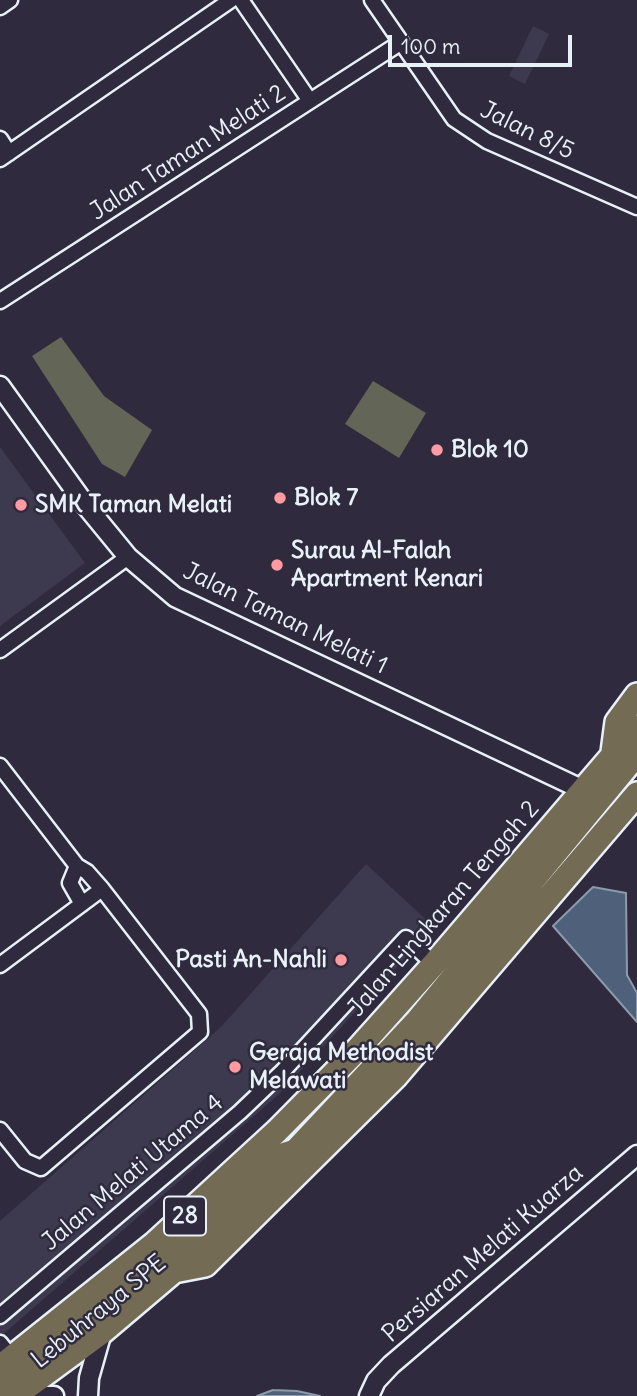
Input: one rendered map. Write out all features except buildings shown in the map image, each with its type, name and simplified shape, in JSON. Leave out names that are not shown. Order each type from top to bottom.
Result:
[{"type":"highway","points":[[613,752],[617,722],[637,695]]},
{"type":"highway","name":"Jalan Lingkaran Tengah 2","points":[[12,1358],[89,1298],[231,1174],[357,1050],[637,727]]},
{"type":"highway","name":"Jalan Lingkaran Tengah 2","points":[[15,1396],[102,1332],[214,1235],[417,1021],[637,754]]},
{"type":"highway","points":[[174,1271],[205,1265],[396,1076],[531,920],[583,853],[637,794]]},
{"type":"highway","name":"Lebuhraya SPE","points":[[0,1392],[12,1358],[186,1240],[274,1158],[294,1152]]},
{"type":"street","points":[[0,6],[10,0]]},
{"type":"street","points":[[0,139],[4,156],[231,0]]},
{"type":"street","points":[[241,0],[310,101]]},
{"type":"street","name":"Jalan 8/5","points":[[372,0],[454,119],[487,141],[637,208]]},
{"type":"street","name":"Jalan Taman Melati 2","points":[[0,300],[400,43]]},
{"type":"street","name":"Jalan Taman Melati 1","points":[[0,387],[87,507],[128,556],[175,597],[581,789]]},
{"type":"street","points":[[0,650],[128,556]]},
{"type":"street","points":[[0,766],[77,866],[87,872],[102,889],[199,1014],[200,1032],[41,1168],[24,1161],[0,1130]]},
{"type":"street","points":[[77,866],[71,883],[82,904]]},
{"type":"street","points":[[0,965],[102,889]]},
{"type":"street","name":"Jalan Melati Utama 4","points":[[0,1316],[240,1112],[283,1071],[406,938],[434,964]]},
{"type":"street","name":"Persiaran Melati Kuarza","points":[[369,1396],[376,1381],[391,1365],[637,1155]]},
{"type":"street","points":[[88,1396],[89,1378],[102,1332]]},
{"type":"street","points":[[28,1396],[54,1396]]},
{"type":"shaded area","points":[[533,26],[549,34],[525,84],[509,76]]},
{"type":"shaded area","name":"SMK Taman Melati","points":[[0,447],[85,563],[0,626]]},
{"type":"shaded area","points":[[366,864],[434,927],[278,1095],[0,1337],[0,1221],[221,1027]]},
{"type":"green space","points":[[61,337],[104,396],[152,430],[125,477],[102,464],[32,356]]},
{"type":"green space","points":[[373,381],[426,413],[399,458],[345,424]]},
{"type":"water","points":[[593,887],[626,893],[627,975],[637,993],[637,1022],[553,926]]},
{"type":"water","points":[[273,1390],[297,1391],[320,1396],[257,1396]]},
{"type":"place","name":"Blok 10","points":[[437,450]]},
{"type":"place","name":"Blok 7","points":[[280,498]]},
{"type":"place","name":"SMK Taman Melati","points":[[21,505]]},
{"type":"place","name":"Surau Al-Falah Apartment Kenari","points":[[277,565]]},
{"type":"place","name":"Pasti An-Nahli","points":[[341,960]]},
{"type":"place","name":"Geraja Methodist Melawati","points":[[235,1067]]}]
